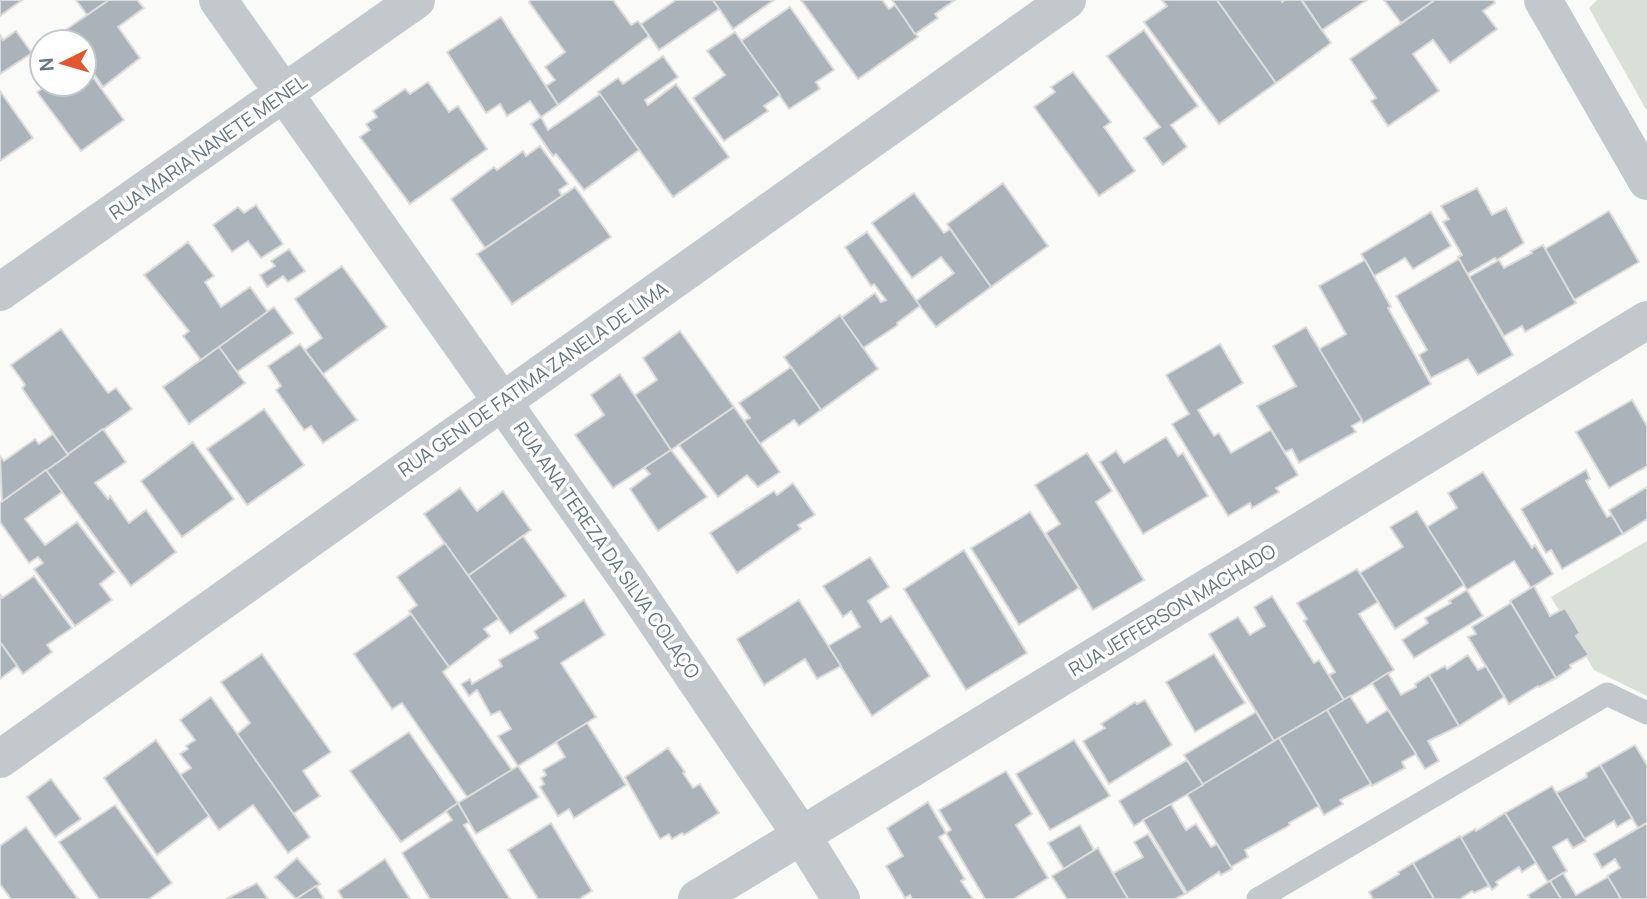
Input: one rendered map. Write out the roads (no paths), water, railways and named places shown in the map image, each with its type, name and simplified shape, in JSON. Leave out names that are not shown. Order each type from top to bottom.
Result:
[{"type":"street","name":"RUA ANA TEREZA DA SILVA COLAÇO","points":[[218,0],[679,652],[841,899]]},
{"type":"street","name":"RUA MARIA NANETE MENEL","points":[[0,292],[416,0]]},
{"type":"street","name":"RUA GENI DE FATIMA ZANELA DE LIMA","points":[[0,759],[1067,0]]},
{"type":"street","points":[[1543,0],[1647,181]]},
{"type":"street","name":"RUA JEFFERSON MACHADO","points":[[697,899],[1647,320]]},
{"type":"lane","points":[[1258,899],[1607,694],[1647,713]]}]
